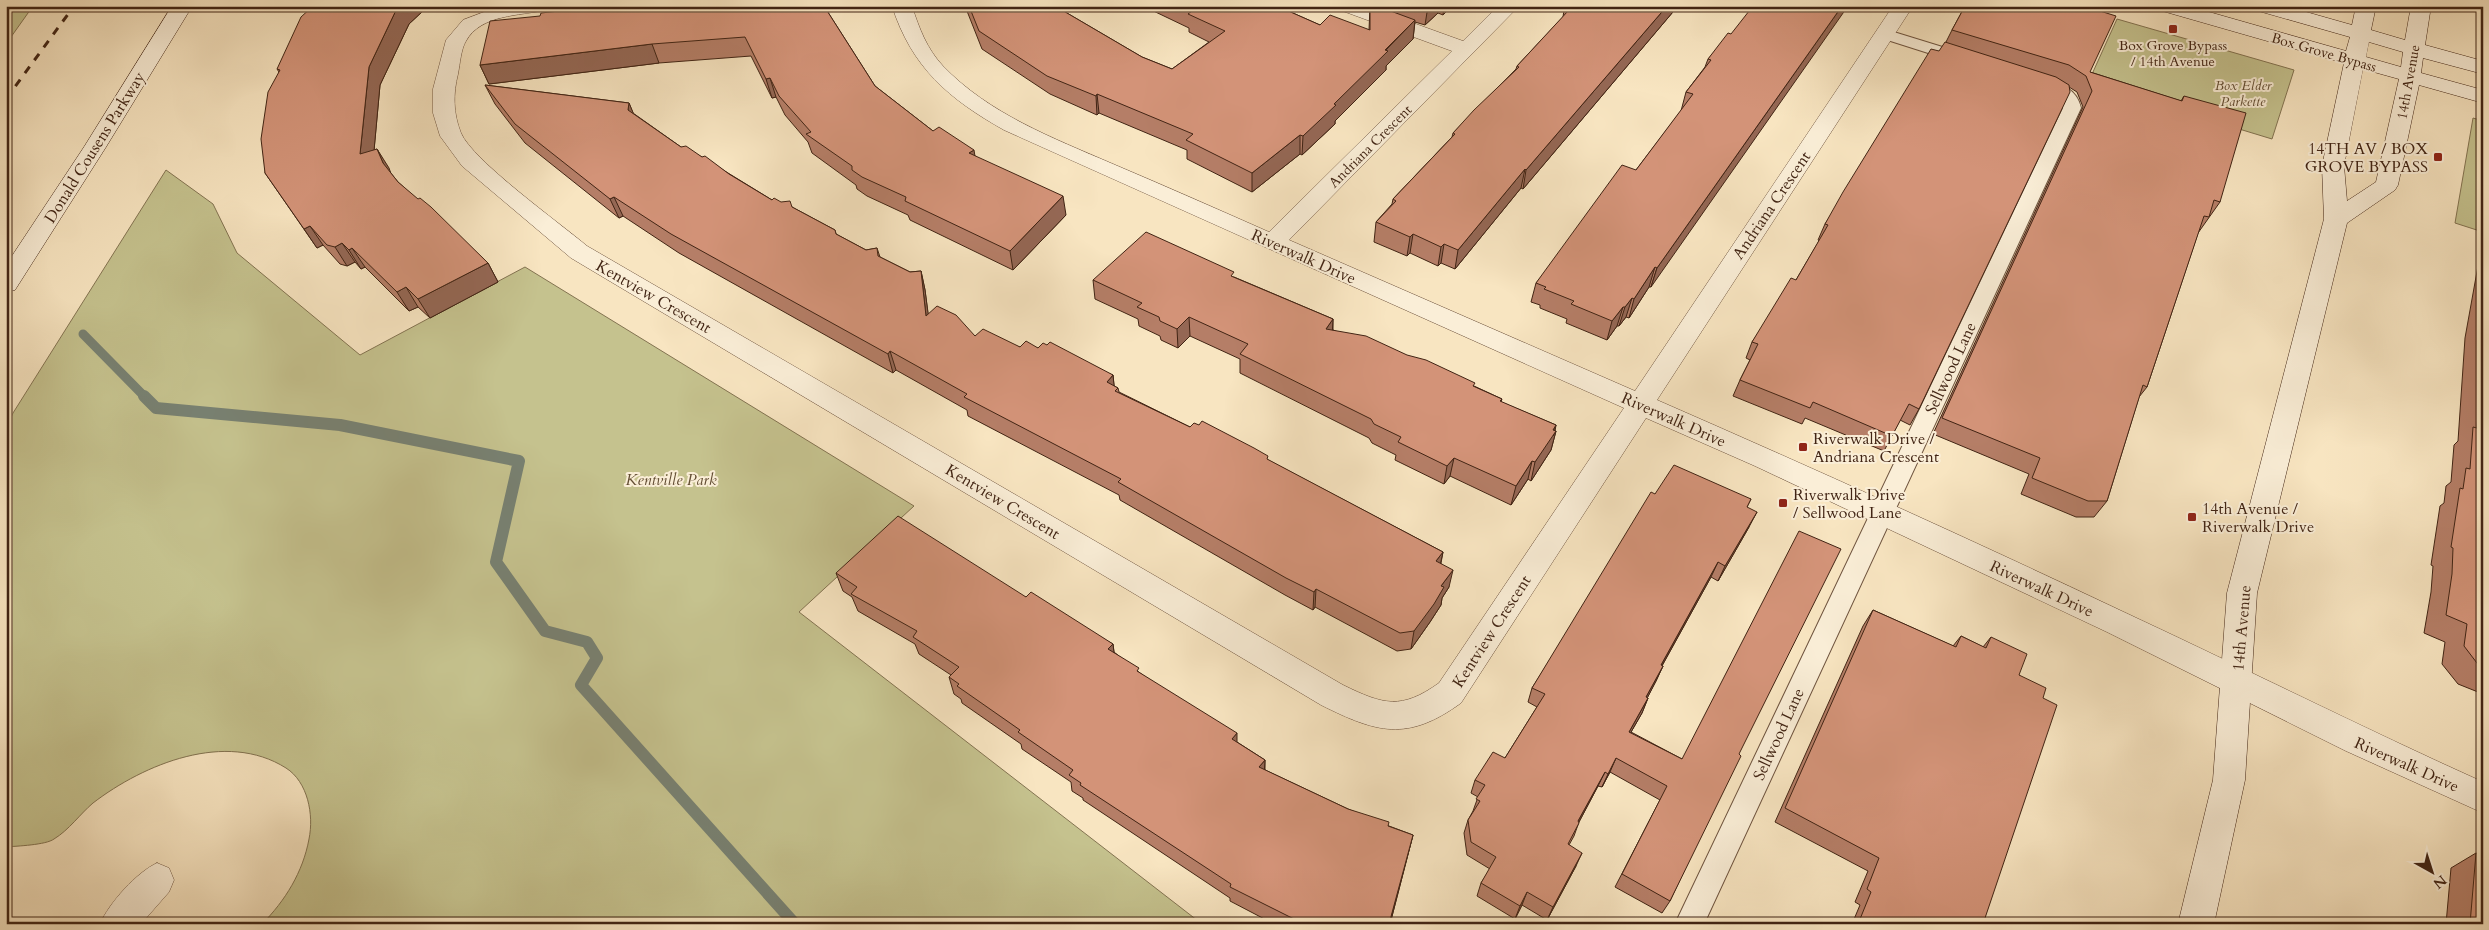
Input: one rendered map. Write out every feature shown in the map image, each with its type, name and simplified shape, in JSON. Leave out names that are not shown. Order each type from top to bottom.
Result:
[{"type":"street","name":"Kentview Crescent","points":[[538,6],[495,13],[470,24],[456,40],[444,89],[444,105],[451,136],[470,160],[536,218],[579,252],[1332,695],[1361,710],[1385,716],[1409,715],[1433,707],[1450,693],[1640,404]]},
{"type":"street","name":"Riverwalk Drive","points":[[902,6],[908,27],[925,58],[958,91],[986,112],[1033,137],[1640,404],[2118,623],[2357,741],[2483,798]]},
{"type":"street","points":[[1347,6],[1466,49]]},
{"type":"street","name":"Andriana Crescent","points":[[1273,242],[1509,6]]},
{"type":"street","name":"Andriana Crescent","points":[[1640,404],[1902,6]]},
{"type":"street","name":"Box Grove Bypass","points":[[2166,6],[2483,97]]},
{"type":"street","name":"Box Grove Bypass","points":[[2262,6],[2483,68]]},
{"type":"street","name":"14th Avenue","points":[[2196,924],[2229,780],[2242,592],[2336,219],[2333,166],[2366,6]]},
{"type":"street","name":"14th Avenue","points":[[2336,219],[2388,185],[2410,76],[2421,6]]},
{"type":"street","name":"Donald Cousens Parkway","points":[[6,284],[95,147],[181,7]]},
{"type":"street","points":[[118,924],[157,880]]},
{"type":"lane","points":[[1884,34],[1990,67]]},
{"type":"lane","name":"Sellwood Lane","points":[[1689,924],[2072,108],[2070,98],[2054,87],[2026,79]]},
{"type":"green space","points":[[6,6],[33,6],[6,44]]},
{"type":"green space","name":"Box Elder Parkette","points":[[2117,19],[2294,70],[2272,139],[2088,83]]},
{"type":"green space","points":[[2473,118],[2483,121],[2483,232],[2455,223]]},
{"type":"green space","name":"Kentville Park","points":[[166,170],[213,204],[237,253],[360,355],[525,267],[914,506],[799,612],[1202,924],[400,924],[398,919],[389,924],[262,924],[278,906],[298,874],[309,839],[310,810],[304,790],[294,774],[263,757],[238,752],[212,752],[186,757],[161,765],[113,789],[93,803],[65,831],[54,839],[38,844],[6,847],[6,428],[13,413]]},
{"type":"building","points":[[313,6],[398,6],[369,67],[360,154],[377,149],[383,163],[398,182],[431,207],[488,263],[418,299],[406,287],[397,292],[352,248],[349,250],[342,243],[335,247],[327,245],[310,226],[304,229],[265,173],[261,139],[268,92],[280,70],[277,69],[301,17]]},
{"type":"building","points":[[604,6],[824,6],[875,86],[933,131],[939,127],[974,150],[969,153],[1063,196],[1010,251],[905,201],[906,197],[862,177],[852,170],[852,166],[806,134],[811,132],[779,96],[770,78],[766,79],[745,37],[652,44],[480,65],[490,21],[540,16],[541,13]]},
{"type":"building","points":[[969,6],[1055,6],[1142,57],[1172,69],[1225,31],[1188,14],[1192,11],[1182,6],[1277,6],[1320,25],[1330,15],[1370,30],[1370,6],[1377,6],[1415,20],[1385,50],[1388,51],[1334,104],[1336,105],[1303,136],[1300,135],[1252,173],[1186,140],[1193,134],[1097,94],[1096,96],[1047,76],[979,31]]},
{"type":"building","points":[[1568,6],[1667,6],[1525,169],[1458,250],[1444,244],[1441,247],[1413,234],[1410,237],[1376,222],[1396,201],[1393,199],[1455,134],[1453,133],[1474,110],[1519,67],[1517,66],[1568,11],[1564,10]]},
{"type":"building","points":[[1753,6],[1842,6],[1657,268],[1655,267],[1634,299],[1632,298],[1623,307],[1612,321],[1571,304],[1574,301],[1544,289],[1546,287],[1536,283],[1622,165],[1636,170],[1693,94],[1686,92],[1711,60],[1708,59],[1728,33],[1731,34]]},
{"type":"building","points":[[1965,6],[2084,6],[2116,16],[2090,72],[2182,101],[2184,96],[2246,113],[2220,202],[2214,200],[2209,217],[2204,216],[2147,387],[2143,385],[2107,501],[2088,501],[2032,478],[2040,458],[1942,418],[2092,91],[2086,76],[2069,65],[1952,30]]},
{"type":"building","points":[[1945,42],[2056,77],[2069,85],[2070,92],[1919,409],[1909,404],[1892,436],[1813,402],[1810,408],[1740,380],[1758,344],[1752,342],[1791,278],[1796,280],[1828,225],[1825,224],[1843,192],[1931,49],[1939,51]]},
{"type":"building","points":[[485,85],[629,103],[628,110],[681,147],[686,146],[702,157],[705,156],[729,174],[772,200],[774,198],[781,202],[790,201],[792,207],[835,230],[836,234],[866,250],[877,248],[878,256],[910,272],[921,271],[926,316],[937,306],[956,315],[975,336],[983,329],[1020,347],[1026,341],[1038,348],[1043,343],[1047,345],[1050,342],[1113,375],[1107,382],[1118,388],[1115,391],[1190,427],[1194,423],[1199,425],[1202,421],[1268,456],[1267,459],[1443,552],[1436,561],[1453,570],[1441,586],[1444,587],[1434,604],[1414,631],[1400,633],[1316,589],[1314,592],[1286,578],[1118,482],[1121,479],[964,397],[967,394],[890,351],[888,354],[671,234],[614,197],[610,199],[515,124]]},
{"type":"building","points":[[1146,232],[1234,272],[1231,276],[1333,319],[1326,329],[1366,336],[1407,355],[1426,360],[1475,383],[1473,386],[1502,399],[1500,401],[1556,425],[1553,430],[1556,431],[1535,462],[1532,461],[1516,486],[1454,458],[1447,466],[1398,442],[1401,437],[1374,424],[1371,419],[1240,354],[1248,344],[1189,317],[1177,329],[1160,321],[1159,317],[1137,307],[1142,303],[1093,280]]},
{"type":"building","points":[[2483,336],[2483,668],[2480,667],[2464,646],[2467,624],[2446,615],[2452,574],[2453,548],[2451,547],[2460,488],[2463,489],[2466,468],[2470,469],[2473,427],[2477,428]]},
{"type":"building","points":[[1674,465],[1751,499],[1747,507],[1757,512],[1725,566],[1718,562],[1661,665],[1663,666],[1646,697],[1648,698],[1629,732],[1682,759],[1799,531],[1841,549],[1739,754],[1741,756],[1670,901],[1622,874],[1667,786],[1616,758],[1608,774],[1605,772],[1578,821],[1579,823],[1568,844],[1582,853],[1553,907],[1527,892],[1520,906],[1481,883],[1496,857],[1471,842],[1468,820],[1480,801],[1476,799],[1485,785],[1475,780],[1493,752],[1505,758],[1545,694],[1532,688],[1651,492],[1655,494]]},
{"type":"building","points":[[898,516],[1026,597],[1031,592],[1113,644],[1108,649],[1139,668],[1137,671],[1237,733],[1232,739],[1265,760],[1259,767],[1348,809],[1389,822],[1388,826],[1413,835],[1389,924],[1304,924],[1230,887],[1231,884],[1080,785],[1081,783],[1069,775],[1073,770],[957,686],[959,684],[949,677],[959,667],[913,637],[917,631],[851,594],[857,587],[836,573]]},
{"type":"building","points":[[1873,610],[1956,647],[1961,636],[1986,648],[1991,637],[2027,654],[2019,675],[2046,688],[2043,698],[2057,705],[1983,924],[1858,924],[1871,892],[1867,889],[1879,858],[1785,808]]},
{"type":"building","points":[[2476,853],[2483,856],[2483,924],[2470,924]]},
{"type":"waterway","points":[[83,334],[145,397]]},
{"type":"waterway","points":[[145,397],[156,408],[340,425],[519,461],[496,562],[545,631],[587,642],[597,658],[581,685],[795,924]]},
{"type":"railway","points":[[6,99],[74,6]]},
{"type":"place","name":"Box Grove Bypass / 14th Avenue","points":[[2173,29]]},
{"type":"place","name":"14TH AV / BOX GROVE BYPASS","points":[[2438,157]]},
{"type":"place","name":"Riverwalk Drive / Andriana Crescent","points":[[1803,447]]},
{"type":"place","name":"Riverwalk Drive / Sellwood Lane","points":[[1783,503]]},
{"type":"place","name":"14th Avenue / Riverwalk Drive","points":[[2192,517]]}]
